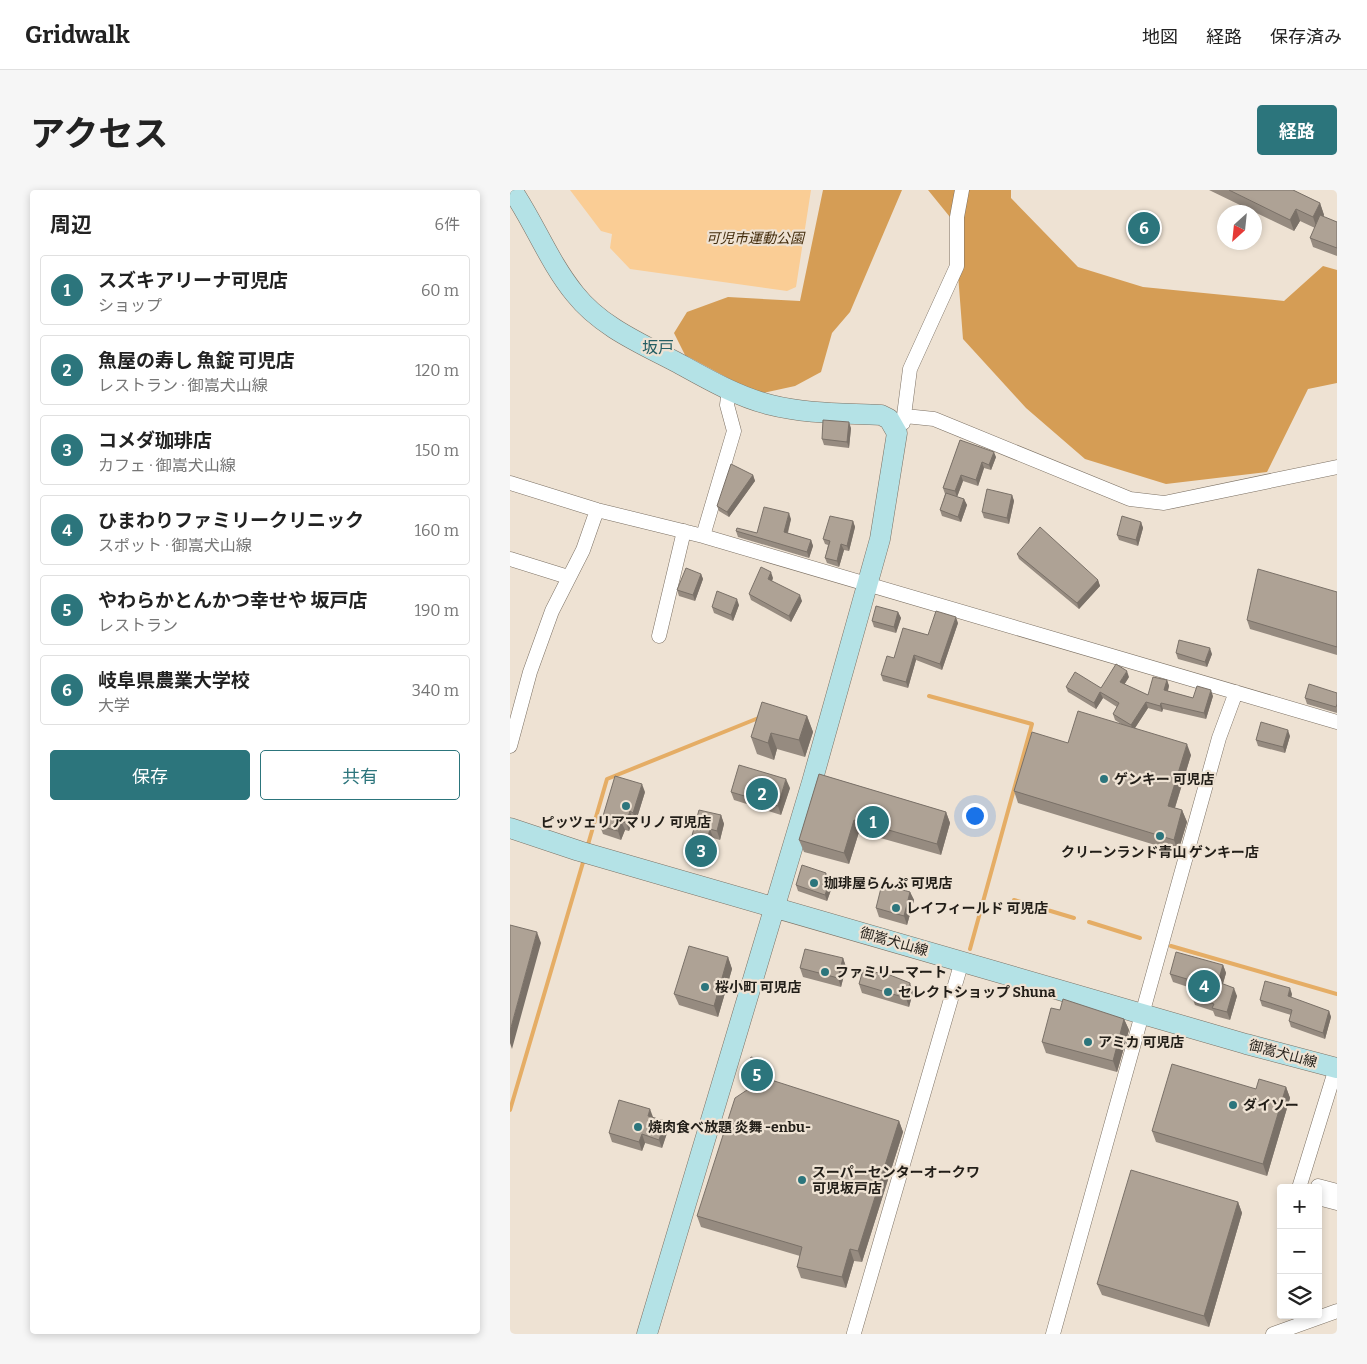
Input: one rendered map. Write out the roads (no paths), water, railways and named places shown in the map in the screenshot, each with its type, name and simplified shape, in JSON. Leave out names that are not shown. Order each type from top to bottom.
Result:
[{"type":"street","points":[[512,190],[557,270],[576,295],[596,315],[622,334],[729,389],[772,406],[881,415],[900,422],[934,419],[1130,499],[1164,503],[1337,467]]},
{"type":"street","points":[[647,1334],[773,906],[812,782],[867,584],[886,507],[910,370],[957,266],[958,217],[962,190]]},
{"type":"street","points":[[702,536],[734,432],[727,405],[729,389]]},
{"type":"street","points":[[510,483],[596,510],[702,536],[1337,722]]},
{"type":"street","points":[[510,746],[530,672],[552,611],[583,550],[596,510]]},
{"type":"street","points":[[659,636],[684,531]]},
{"type":"street","points":[[510,559],[568,577]]},
{"type":"street","points":[[1053,1334],[1219,738],[1236,692]]},
{"type":"street","name":"御嵩犬山線","points":[[510,828],[585,853],[1143,1014],[1337,1066]]},
{"type":"street","points":[[849,1334],[855,1334],[962,961]]},
{"type":"street","points":[[1300,1184],[1337,1066]]},
{"type":"street","points":[[1322,1192],[1337,1191]]},
{"type":"street","points":[[1322,1194],[1337,1203]]},
{"type":"street","points":[[1273,1334],[1337,1310]]},
{"type":"waterway","points":[[929,696],[1032,724],[970,949]]},
{"type":"waterway","points":[[587,848],[607,779],[761,717]]},
{"type":"waterway","points":[[510,1110],[584,859]]},
{"type":"waterway","points":[[1014,900],[1074,918]]},
{"type":"waterway","points":[[1089,922],[1140,938]]},
{"type":"waterway","points":[[1171,946],[1337,994]]},
{"type":"place","name":"岐阜県農業大学校","points":[[1144,228]]},
{"type":"place","name":"ゲンキー 可児店","points":[[1104,779]]},
{"type":"place","name":"魚屋の寿し 魚錠 可児店","points":[[762,794]]},
{"type":"place","name":"ピッツェリアマリノ 可児店","points":[[626,806]]},
{"type":"place","name":"スズキアリーナ可児店","points":[[873,822]]},
{"type":"place","name":"クリーンランド青山 ゲンキー店","points":[[1160,836]]},
{"type":"place","name":"コメダ珈琲店","points":[[701,851]]},
{"type":"place","name":"珈琲屋らんぷ 可児店","points":[[814,883]]},
{"type":"place","name":"レイフィールド 可児店","points":[[896,908]]},
{"type":"place","name":"ファミリーマート","points":[[825,972]]},
{"type":"place","name":"ひまわりファミリークリニック","points":[[1204,986]]},
{"type":"place","name":"桜小町 可児店","points":[[705,987]]},
{"type":"place","name":"セレクトショップ Shuna","points":[[888,992]]},
{"type":"place","name":"アミカ 可児店","points":[[1088,1042]]},
{"type":"place","name":"やわらかとんかつ幸せや 坂戸店","points":[[757,1075]]},
{"type":"place","name":"ダイソー","points":[[1233,1105]]},
{"type":"place","name":"焼肉食べ放題 炎舞 ‐enbu‐","points":[[638,1127]]},
{"type":"place","name":"スーパーセンターオークワ 可児坂戸店","points":[[802,1180]]},
{"type":"district","name":"坂戸","points":[[658,347]]},
{"type":"park label","name":"可児市運動公園","points":[[755,238]]}]
